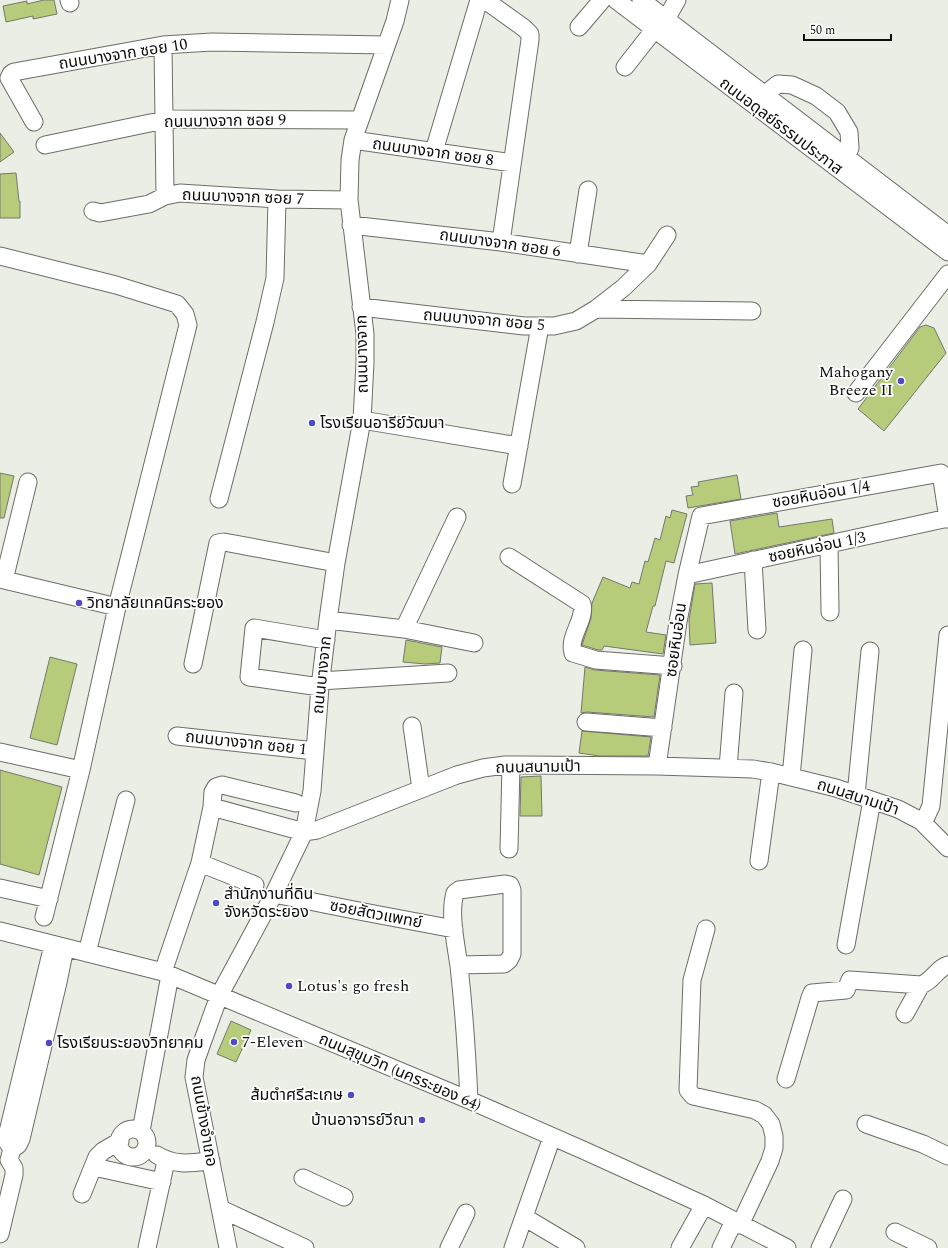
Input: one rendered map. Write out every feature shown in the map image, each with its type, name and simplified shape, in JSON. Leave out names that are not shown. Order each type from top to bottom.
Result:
[{"type":"street","name":"ถนนบางจาก","points":[[304,832],[312,791],[320,684],[336,563],[362,420],[365,363],[364,334],[348,200],[350,160],[353,140],[400,0]]},
{"type":"street","points":[[434,151],[479,0]]},
{"type":"street","points":[[485,0],[530,34],[500,242]]},
{"type":"street","points":[[579,27],[602,0]]},
{"type":"street","name":"ถนนอดุลย์ธรรมประภาส","points":[[616,0],[660,24],[764,94],[798,129],[846,157],[948,235]]},
{"type":"street","name":"ถนนอดุลย์ธรรมประภาส","points":[[641,0],[660,24],[798,129],[948,252]]},
{"type":"street","points":[[625,67],[660,24],[677,0]]},
{"type":"street","name":"ถนนบางจาก ซอย 10","points":[[34,122],[10,78],[11,74],[163,45],[212,42],[386,45]]},
{"type":"street","points":[[163,45],[165,196]]},
{"type":"street","points":[[764,94],[778,84],[792,86],[816,96],[837,112],[849,132],[850,148],[846,157]]},
{"type":"street","name":"ถนนบางจาก ซอย 9","points":[[45,145],[173,119],[360,120]]},
{"type":"street","name":"ถนนบางจาก ซอย 8","points":[[353,140],[512,163]]},
{"type":"street","points":[[578,254],[588,190]]},
{"type":"street","name":"ถนนบางจาก ซอย 7","points":[[93,211],[100,213],[149,204],[165,196],[180,194],[277,199],[348,200]]},
{"type":"street","points":[[219,498],[265,322],[274,278],[277,199]]},
{"type":"street","name":"ถนนบางจาก ซอย 6","points":[[351,225],[500,242],[648,264]]},
{"type":"street","name":"ถนนบางจาก ซอย 5","points":[[361,307],[524,326],[554,326],[576,321],[596,309],[623,288],[648,264],[667,235]]},
{"type":"street","points":[[0,256],[116,285],[177,304],[185,314],[188,325],[117,607],[80,770],[44,917]]},
{"type":"street","points":[[856,393],[948,274]]},
{"type":"street","points":[[596,309],[752,311]]},
{"type":"street","points":[[512,484],[540,326]]},
{"type":"street","points":[[362,420],[519,446]]},
{"type":"street","name":"ซอยหินอ่อน 1/4","points":[[701,516],[941,473],[948,518]]},
{"type":"street","points":[[28,482],[2,579],[117,607]]},
{"type":"street","name":"ซอยหินอ่อน","points":[[658,766],[678,622],[701,516]]},
{"type":"street","points":[[404,629],[457,517]]},
{"type":"street","name":"ซอยหินอ่อน 1/3","points":[[687,575],[948,518]]},
{"type":"street","points":[[192,664],[218,544],[224,542],[336,563]]},
{"type":"street","points":[[829,545],[830,612]]},
{"type":"street","points":[[509,558],[582,604],[583,610],[571,645],[573,652],[596,660],[673,666]]},
{"type":"street","points":[[754,560],[758,630]]},
{"type":"street","points":[[328,620],[404,629],[474,643]]},
{"type":"street","points":[[326,640],[254,628],[249,677],[320,684],[448,673]]},
{"type":"street","points":[[921,821],[926,817],[931,806],[948,635]]},
{"type":"street","points":[[791,777],[803,650]]},
{"type":"street","points":[[846,945],[864,798],[870,651]]},
{"type":"street","points":[[728,768],[734,693]]},
{"type":"street","points":[[586,722],[663,728]]},
{"type":"street","points":[[412,726],[420,789]]},
{"type":"street","name":"ถนนบางจาก ซอย 1","points":[[178,736],[315,750]]},
{"type":"street","points":[[0,752],[80,770]]},
{"type":"street","points":[[509,849],[511,765]]},
{"type":"street","name":"ถนนสนามเป้า","points":[[304,832],[317,830],[457,775],[483,768],[511,765],[658,766],[753,769],[836,788],[898,809],[921,821],[948,848]]},
{"type":"street","points":[[759,861],[771,772]]},
{"type":"street","points":[[141,1131],[166,973],[200,863],[212,807],[213,792],[216,787],[222,785],[296,803]]},
{"type":"street","points":[[87,953],[126,800]]},
{"type":"street","points":[[212,807],[304,832],[274,894],[219,996]]},
{"type":"street","points":[[200,863],[255,885]]},
{"type":"street","points":[[459,965],[504,964],[510,960],[512,954],[512,890],[510,886],[505,884],[459,890],[455,893],[453,899],[454,928],[464,1022],[469,1100]]},
{"type":"street","points":[[0,888],[48,899]]},
{"type":"street","name":"ซอยสัตวแพทย์","points":[[274,894],[454,928]]},
{"type":"street","points":[[706,929],[692,980],[688,1090],[693,1096],[755,1110],[764,1114],[771,1124],[774,1136],[774,1148],[770,1161],[737,1223],[720,1248]]},
{"type":"street","name":"ถนนสุขุมวิท (นครระยอง 64)","points":[[0,931],[166,973],[469,1100],[704,1205],[787,1248]]},
{"type":"street","points":[[0,1234],[14,1171],[14,1168],[7,1156],[18,1145],[21,1139],[58,982],[59,946]]},
{"type":"street","points":[[786,1079],[812,994],[846,990],[850,980],[921,985],[927,983],[940,970],[948,965]]},
{"type":"street","points":[[905,1014],[921,985]]},
{"type":"street","name":"ถนนข้างอำเภอ","points":[[219,996],[196,1060],[194,1077],[228,1248]]},
{"type":"street","points":[[866,1124],[922,1144],[948,1156]]},
{"type":"street","points":[[82,1194],[97,1157],[103,1151],[120,1141],[124,1133],[128,1130],[137,1129],[141,1131],[147,1139],[146,1148],[139,1155],[130,1156],[122,1150],[120,1141]]},
{"type":"street","points":[[513,1248],[552,1137]]},
{"type":"street","points":[[146,1148],[166,1161],[181,1163],[211,1161]]},
{"type":"street","points":[[147,1248],[166,1161]]},
{"type":"street","points":[[94,1167],[162,1182]]},
{"type":"street","points":[[303,1178],[344,1197]]},
{"type":"street","points":[[820,1248],[843,1198]]},
{"type":"street","points":[[680,1248],[704,1205]]},
{"type":"street","points":[[221,1209],[305,1248]]},
{"type":"street","points":[[449,1248],[466,1213]]},
{"type":"street","points":[[524,1217],[576,1248]]},
{"type":"street","points":[[896,1232],[928,1248]]},
{"type":"building","points":[[44,0],[54,0],[57,14],[33,19],[33,16],[6,22],[3,6],[27,1],[27,4]]},
{"type":"building","points":[[0,133],[14,152],[0,162]]},
{"type":"building","points":[[16,173],[20,201],[20,218],[0,218],[0,174]]},
{"type":"building","name":"Mahogany Breeze II","points":[[926,325],[934,328],[946,353],[884,431],[858,409],[920,327]]},
{"type":"building","points":[[0,473],[14,476],[4,518],[0,518]]},
{"type":"building","points":[[737,475],[741,499],[688,508],[686,496],[693,495],[691,487],[699,486],[698,482]]},
{"type":"building","points":[[672,510],[687,514],[674,563],[666,561],[655,606],[653,606],[646,632],[666,635],[663,654],[604,646],[602,650],[598,650],[582,645],[591,618],[592,603],[603,577],[630,588],[632,582],[639,584],[645,561],[648,562],[655,538],[660,540],[666,516],[670,518]]},
{"type":"building","points":[[777,513],[779,527],[832,519],[834,533],[735,554],[730,521]]},
{"type":"building","points":[[712,583],[716,643],[690,645],[689,620],[695,584]]},
{"type":"building","points":[[406,640],[442,647],[440,663],[425,664],[403,662]]},
{"type":"building","points":[[50,657],[77,664],[57,745],[30,738]]},
{"type":"building","points":[[585,667],[595,670],[660,675],[654,717],[587,712],[581,713]]},
{"type":"building","points":[[582,731],[651,737],[648,756],[599,756],[579,753]]},
{"type":"building","points":[[0,770],[62,787],[39,875],[0,864]]},
{"type":"building","points":[[541,776],[542,816],[520,816],[521,777]]},
{"type":"building","name":"7-Eleven","points":[[231,1021],[251,1030],[236,1062],[217,1054]]},
{"type":"place","name":"Mahogany Breeze II","points":[[901,381]]},
{"type":"place","name":"โรงเรียนอารีย์วัฒนา","points":[[312,423]]},
{"type":"place","name":"วิทยาลัยเทคนิคระยอง","points":[[79,603]]},
{"type":"place","name":"สำนักงานที่ดิน จังหวัดระยอง","points":[[216,903]]},
{"type":"place","name":"Lotus's go fresh","points":[[289,986]]},
{"type":"place","name":"7-Eleven","points":[[234,1042]]},
{"type":"place","name":"โรงเรียนระยองวิทยาคม","points":[[49,1043]]},
{"type":"place","name":"ส้มตำศรีสะเกษ","points":[[351,1095]]},
{"type":"place","name":"บ้านอาจารย์วีณา","points":[[422,1120]]}]
